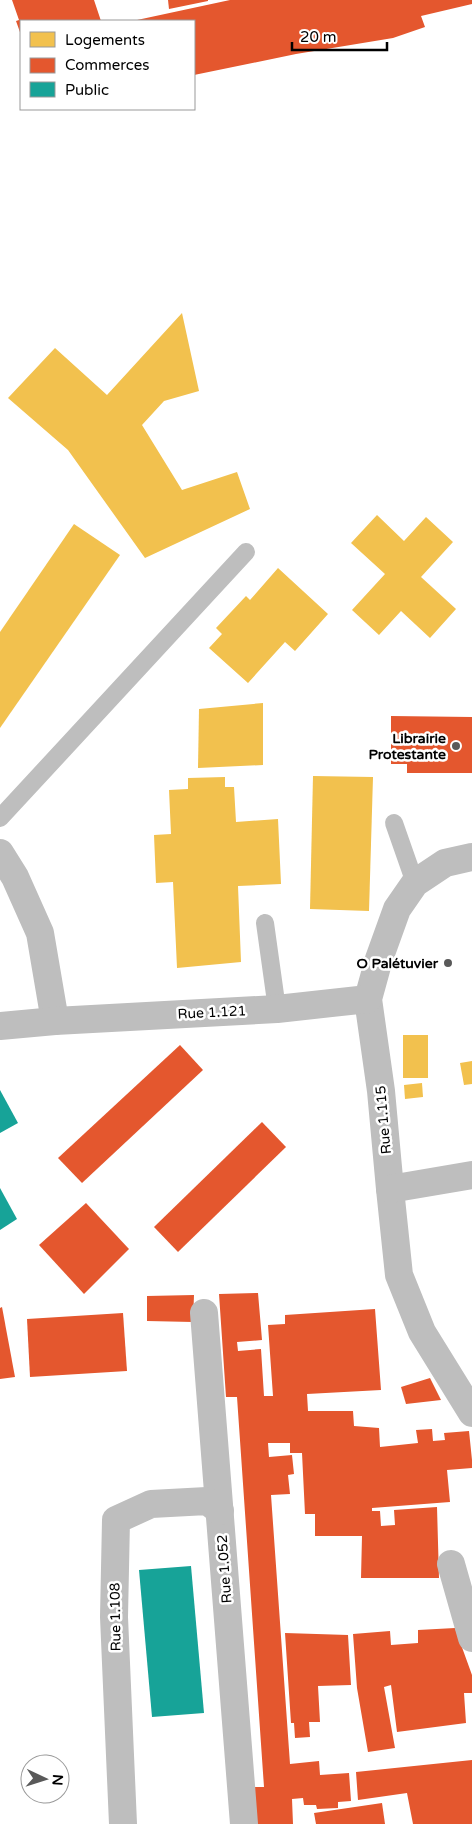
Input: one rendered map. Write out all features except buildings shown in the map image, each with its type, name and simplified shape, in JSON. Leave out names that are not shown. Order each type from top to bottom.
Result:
[{"type":"street","points":[[0,853],[15,877],[40,933],[55,1021]]},
{"type":"street","name":"Rue 1.115","points":[[472,857],[445,863],[415,883],[397,909],[379,959],[368,999],[381,1091],[399,1275],[422,1332],[472,1413]]},
{"type":"street","name":"Rue 1.121","points":[[0,1026],[55,1021],[277,1009],[368,999]]},
{"type":"street","points":[[390,1189],[472,1175]]},
{"type":"street","name":"Rue 1.052","points":[[204,1313],[244,1824]]},
{"type":"street","name":"Rue 1.108","points":[[123,1824],[114,1617],[116,1520],[151,1504],[207,1501],[220,1511]]},
{"type":"street","points":[[451,1564],[472,1638]]},
{"type":"lane","points":[[0,818],[246,552]]},
{"type":"lane","points":[[394,823],[415,883]]},
{"type":"lane","points":[[265,923],[277,1009]]},
{"type":"place","name":"Librairie Protestante","points":[[456,746]]},
{"type":"place","name":"O Palétuvier","points":[[448,963]]}]
